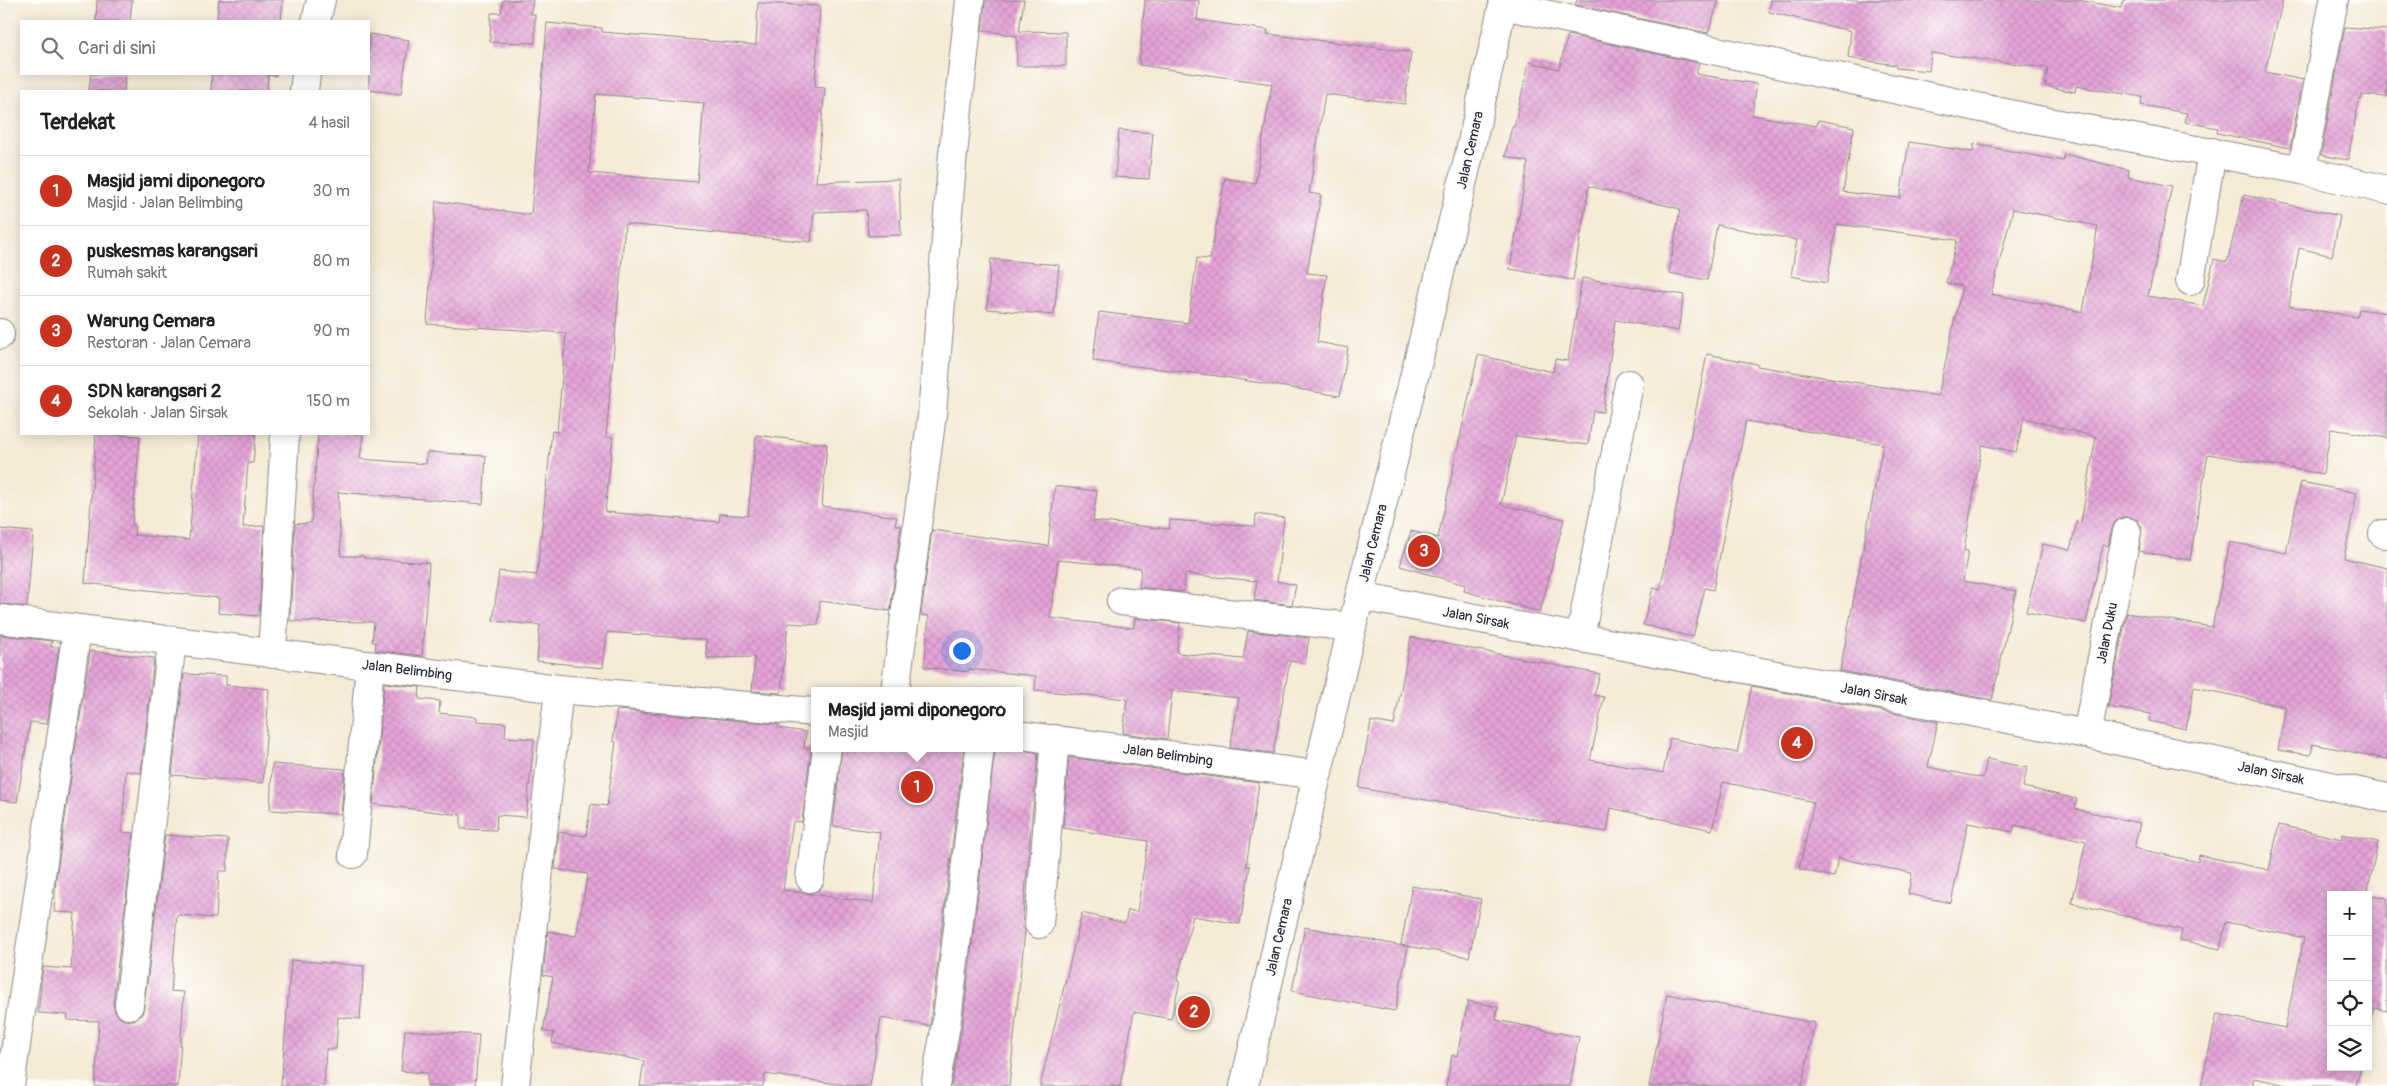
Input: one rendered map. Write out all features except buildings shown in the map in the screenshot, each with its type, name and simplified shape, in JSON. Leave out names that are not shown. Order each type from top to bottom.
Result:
[{"type":"street","points":[[316,20],[320,0]]},
{"type":"street","points":[[896,687],[932,415],[963,42],[970,0]]},
{"type":"street","points":[[2302,170],[2334,0]]},
{"type":"street","points":[[1503,3],[2033,119],[2302,170],[2387,190]]},
{"type":"street","name":"Jalan Cemara","points":[[1244,1086],[1352,627],[1467,164],[1503,3]]},
{"type":"street","points":[[304,90],[306,75]]},
{"type":"street","points":[[2190,280],[2212,152]]},
{"type":"street","points":[[1580,638],[1629,384]]},
{"type":"street","points":[[272,654],[285,435]]},
{"type":"street","name":"Jalan Duku","points":[[2087,734],[2127,532]]},
{"type":"street","name":"Jalan Sirsak","points":[[1360,596],[2087,734],[2387,798]]},
{"type":"street","points":[[1121,600],[1352,627]]},
{"type":"street","name":"Jalan Belimbing","points":[[0,619],[559,689],[811,712]]},
{"type":"street","points":[[10,1086],[77,630]]},
{"type":"street","points":[[129,1005],[172,642]]},
{"type":"street","points":[[353,854],[370,666]]},
{"type":"street","points":[[516,1086],[559,689]]},
{"type":"street","name":"Jalan Belimbing","points":[[1023,735],[1317,775]]},
{"type":"street","points":[[1039,924],[1055,739]]},
{"type":"street","points":[[810,878],[826,752]]},
{"type":"street","points":[[935,1086],[948,1019],[980,752]]},
{"type":"place","name":"Warung Cemara","points":[[1424,551]]},
{"type":"place","name":"SDN karangsari 2","points":[[1797,743]]},
{"type":"place","name":"Masjid jami diponegoro","points":[[917,787]]},
{"type":"place","name":"puskesmas karangsari","points":[[1194,1012]]}]
